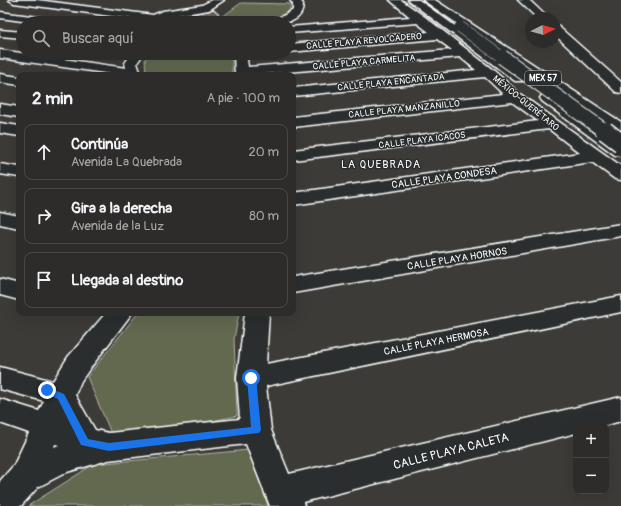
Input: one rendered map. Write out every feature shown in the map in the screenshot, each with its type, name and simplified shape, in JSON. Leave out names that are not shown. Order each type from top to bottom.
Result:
[{"type":"main road","points":[[158,16],[201,9],[208,7],[219,0]]},
{"type":"main road","points":[[295,15],[299,7],[296,1],[307,0]]},
{"type":"main road","points":[[421,0],[621,143]]},
{"type":"main road","name":"MEX 57","points":[[428,0],[621,129]]},
{"type":"main road","points":[[523,0],[536,12]]},
{"type":"main road","points":[[0,14],[25,1]]},
{"type":"main road","points":[[0,9],[25,1],[138,16]]},
{"type":"main road","points":[[162,4],[201,9]]},
{"type":"main road","points":[[400,4],[431,28],[552,102]]},
{"type":"main road","points":[[400,4],[552,102],[621,152]]},
{"type":"main road","points":[[0,14],[16,16]]},
{"type":"main road","points":[[295,15],[310,14]]},
{"type":"main road","points":[[296,30],[431,28]]},
{"type":"main road","name":"CALLE PLAYA REVOLCADERO","points":[[296,47],[431,28]]},
{"type":"main road","name":"MÉXICO-QUERÉTARO","points":[[431,28],[488,73],[515,97],[621,175]]},
{"type":"main road","points":[[0,32],[16,35]]},
{"type":"main road","points":[[561,34],[621,89]]},
{"type":"main road","name":"CALLE PLAYA CARMELITA","points":[[262,72],[463,53]]},
{"type":"main road","points":[[0,54],[16,56]]},
{"type":"main road","points":[[40,60],[121,72]]},
{"type":"main road","points":[[133,60],[131,63],[133,72]]},
{"type":"main road","points":[[240,60],[241,72]]},
{"type":"main road","points":[[521,62],[591,130]]},
{"type":"main road","name":"CALLE PLAYA ENCANTADA","points":[[296,92],[488,73]]},
{"type":"main road","points":[[0,78],[16,81]]},
{"type":"main road","name":"CALLE PLAYA MANZANILLO","points":[[296,122],[515,97]]},
{"type":"main road","points":[[0,109],[16,112]]},
{"type":"main road","name":"CALLE PLAYA ICACOS","points":[[296,155],[552,124]]},
{"type":"main road","points":[[0,128],[16,131]]},
{"type":"main road","name":"CALLE PLAYA CONDESA","points":[[296,199],[595,156]]},
{"type":"main road","points":[[0,169],[16,172]]},
{"type":"main road","points":[[0,218],[16,221]]},
{"type":"main road","name":"CALLE PLAYA HORNOS","points":[[296,284],[621,230]]},
{"type":"main road","points":[[0,287],[16,291]]},
{"type":"main road","name":"CALLE PLAYA HERMOSA","points":[[251,378],[621,304]]},
{"type":"main road","points":[[0,505],[26,476],[69,377],[114,316]]},
{"type":"main road","points":[[257,316],[251,378],[256,430],[284,499]]},
{"type":"main road","points":[[0,378],[47,390],[61,396],[97,445]]},
{"type":"main road","name":"CALLE PLAYA CALETA","points":[[284,499],[621,409]]},
{"type":"main road","points":[[0,411],[97,445]]},
{"type":"main road","points":[[26,476],[61,459],[97,445],[256,430]]},
{"type":"green space","points":[[241,3],[290,4],[290,9],[285,16],[222,16]]},
{"type":"green space","points":[[145,60],[232,60],[232,72],[146,72]]},
{"type":"green space","points":[[136,316],[238,316],[234,339],[237,416],[146,434],[111,433],[87,377]]},
{"type":"green space","points":[[249,450],[268,506],[28,506],[94,464]]},
{"type":"building","points":[[213,9],[221,16],[178,16]]},
{"type":"district","name":"LA QUEBRADA","points":[[381,164]]},
{"type":"route","points":[[47,390],[61,396],[85,442],[109,447],[256,430],[251,378]]}]
